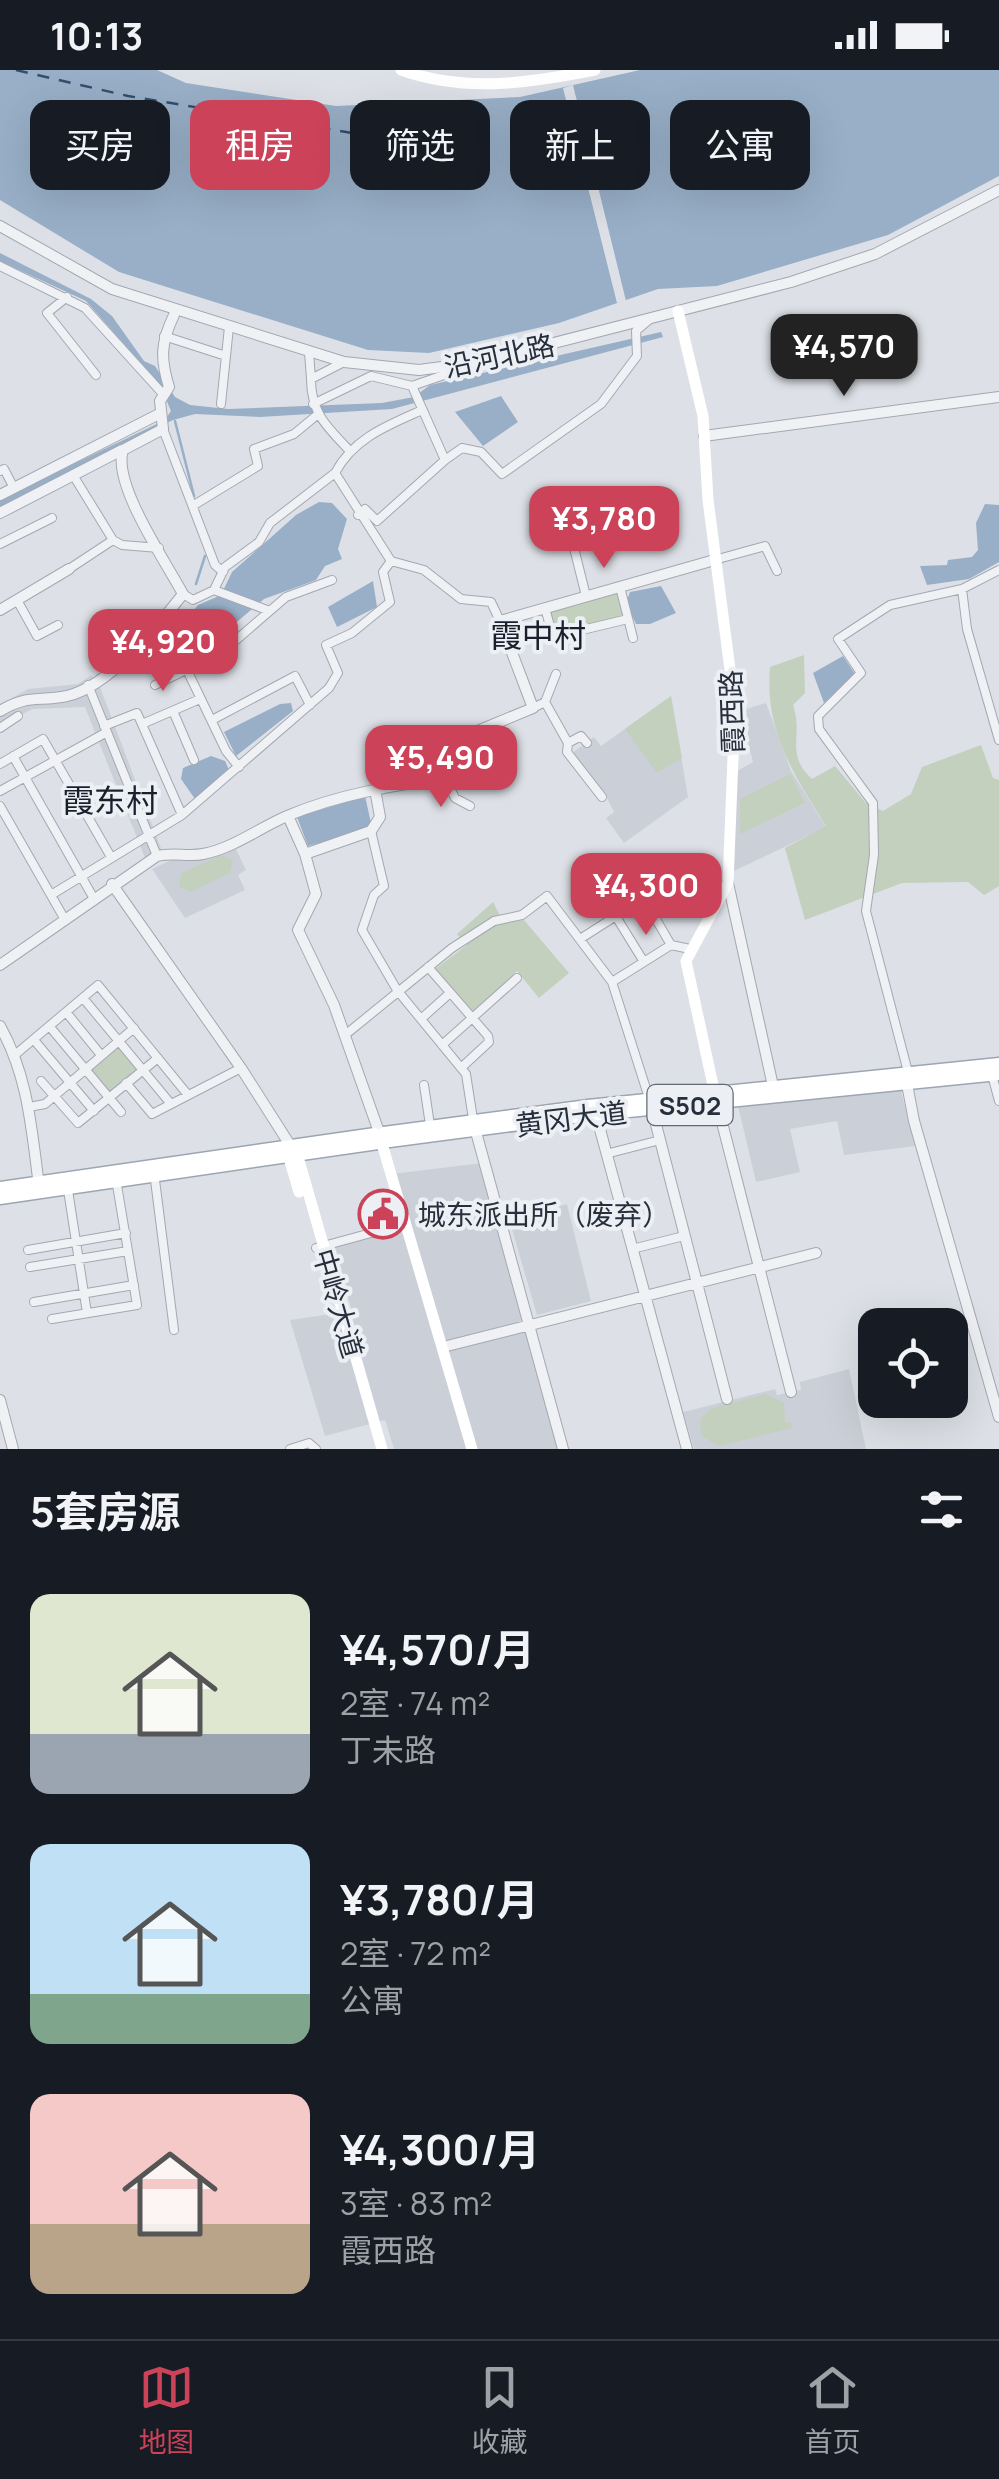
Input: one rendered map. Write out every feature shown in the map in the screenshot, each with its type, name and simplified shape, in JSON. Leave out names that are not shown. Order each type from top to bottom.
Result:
[{"type":"main road","points":[[401,70],[452,82],[497,86],[590,70]]},
{"type":"main road","name":"霞西路","points":[[678,312],[704,436],[708,500],[736,708],[728,883],[690,950]]},
{"type":"main road","points":[[690,950],[686,961],[718,1103]]},
{"type":"main road","name":"黄冈大道","points":[[0,1188],[379,1137],[997,1071]]},
{"type":"main road","points":[[379,1137],[472,1449]]},
{"type":"main road","name":"黄冈大道","points":[[0,1198],[379,1137]]},
{"type":"main road","name":"中岭大道","points":[[292,1153],[378,1449]]},
{"type":"street","name":"沿河北路","points":[[0,226],[112,289],[344,362],[419,370],[480,362],[678,312],[876,254],[999,190]]},
{"type":"street","points":[[0,266],[85,308],[166,391]]},
{"type":"street","points":[[67,296],[46,313],[96,375]]},
{"type":"street","points":[[174,315],[164,336],[160,361],[166,391],[159,414],[214,565],[223,572]]},
{"type":"street","points":[[358,514],[365,509],[377,522],[462,448],[473,449],[502,474],[600,404],[637,356],[636,339],[650,319]]},
{"type":"street","points":[[221,404],[229,326]]},
{"type":"street","points":[[164,336],[226,356]]},
{"type":"street","points":[[309,352],[315,409],[350,450]]},
{"type":"street","points":[[312,379],[344,362]]},
{"type":"street","points":[[123,450],[120,472],[184,594],[193,600],[214,590],[223,572],[259,542],[270,523],[335,473],[350,450],[416,399],[480,362]]},
{"type":"street","points":[[194,506],[258,466],[254,449],[294,434],[315,409],[371,376],[416,399],[445,460]]},
{"type":"street","points":[[704,436],[999,397]]},
{"type":"street","points":[[0,495],[159,414]]},
{"type":"street","points":[[0,513],[163,428]]},
{"type":"street","points":[[0,471],[4,469],[14,488]]},
{"type":"street","points":[[335,473],[391,561],[424,570],[461,599],[491,602],[533,708]]},
{"type":"street","points":[[73,475],[113,540],[133,548],[158,548]]},
{"type":"street","points":[[0,528],[3,543],[52,518]]},
{"type":"street","points":[[0,610],[113,540]]},
{"type":"street","points":[[500,621],[765,546],[778,571]]},
{"type":"street","points":[[575,552],[586,596]]},
{"type":"street","points":[[51,895],[182,815],[336,680],[326,646],[352,633],[390,602],[384,572],[391,561]]},
{"type":"street","points":[[999,570],[962,589],[890,605],[838,640],[861,673],[818,716],[819,729],[875,812],[866,911],[908,1078],[914,1121],[999,1417]]},
{"type":"street","points":[[155,685],[221,653],[286,596],[332,580]]},
{"type":"street","points":[[620,587],[633,638]]},
{"type":"street","points":[[962,589],[967,629],[999,740]]},
{"type":"street","points":[[214,590],[267,610]]},
{"type":"street","points":[[0,711],[24,697],[68,696],[88,685],[144,644],[184,594]]},
{"type":"street","points":[[18,600],[37,636],[58,624]]},
{"type":"street","points":[[545,608],[552,638],[628,618]]},
{"type":"street","points":[[187,670],[239,767]]},
{"type":"street","points":[[0,965],[93,897],[158,856],[172,852],[200,856],[236,843],[288,816],[374,789],[452,777],[459,768],[458,739],[545,702],[556,674]]},
{"type":"street","points":[[212,720],[296,676],[310,705]]},
{"type":"street","points":[[88,685],[158,856]]},
{"type":"street","points":[[142,724],[200,699]]},
{"type":"street","points":[[545,702],[568,743],[568,752],[602,797]]},
{"type":"street","points":[[173,711],[194,760]]},
{"type":"street","points":[[0,791],[134,713],[182,815]]},
{"type":"street","points":[[0,728],[18,716]]},
{"type":"street","points":[[568,743],[581,736],[587,743]]},
{"type":"street","points":[[0,764],[44,739],[112,857]]},
{"type":"street","points":[[13,756],[93,897]]},
{"type":"street","points":[[444,778],[455,798],[470,806]]},
{"type":"street","points":[[374,789],[380,816],[372,832],[384,886],[374,895],[362,930],[397,990],[462,1067],[474,1125],[563,1449]]},
{"type":"street","points":[[0,806],[64,918]]},
{"type":"street","points":[[288,816],[305,854],[316,894],[298,930],[345,1035],[379,1137]]},
{"type":"street","points":[[305,854],[372,832]]},
{"type":"street","points":[[580,939],[680,875]]},
{"type":"street","points":[[728,883],[773,1086]]},
{"type":"street","points":[[112,884],[241,1068],[292,1153]]},
{"type":"street","points":[[345,1035],[428,967],[494,922],[522,915],[548,896],[612,982],[651,1104],[727,1399]]},
{"type":"street","points":[[643,897],[671,945],[690,950]]},
{"type":"street","points":[[615,916],[644,962]]},
{"type":"street","points":[[612,982],[671,945]]},
{"type":"street","points":[[428,967],[488,1042],[462,1067]]},
{"type":"street","points":[[442,1045],[516,978]]},
{"type":"street","points":[[16,1054],[98,986],[188,1095]]},
{"type":"street","points":[[421,1019],[450,993]]},
{"type":"street","points":[[83,998],[170,1104]]},
{"type":"street","points":[[66,1012],[102,1054]]},
{"type":"street","points":[[0,1026],[16,1054],[29,1106],[38,1178]]},
{"type":"street","points":[[50,1026],[121,1112]]},
{"type":"street","points":[[29,1106],[46,1104],[134,1028]]},
{"type":"street","points":[[34,1040],[94,1111]]},
{"type":"street","points":[[42,1081],[78,1123],[158,1058]]},
{"type":"street","points":[[126,1084],[152,1114],[241,1068]]},
{"type":"street","points":[[997,1071],[999,1101]]},
{"type":"street","points":[[424,1085],[430,1125]]},
{"type":"street","points":[[718,1103],[792,1392]]},
{"type":"street","points":[[594,1105],[687,1449]]},
{"type":"street","points":[[606,1154],[660,1140]]},
{"type":"street","points":[[155,1180],[174,1330]]},
{"type":"street","points":[[52,1318],[137,1306],[118,1185]]},
{"type":"street","points":[[68,1190],[88,1313]]},
{"type":"street","points":[[319,1248],[404,1224]]},
{"type":"street","points":[[28,1250],[126,1233]]},
{"type":"street","points":[[632,1249],[684,1236]]},
{"type":"street","points":[[30,1266],[128,1251]]},
{"type":"street","points":[[443,1347],[816,1253]]},
{"type":"street","points":[[34,1302],[134,1285]]},
{"type":"street","points":[[0,1400],[5,1438],[13,1449]]},
{"type":"street","points":[[290,1449],[309,1443],[316,1449]]},
{"type":"shaded area","points":[[91,675],[100,687],[162,851],[145,858],[85,707],[33,709],[0,724],[0,705],[28,689],[78,684]]},
{"type":"shaded area","points":[[671,696],[688,797],[624,843],[606,818],[614,812],[606,796],[572,753],[594,737],[601,746]]},
{"type":"shaded area","points":[[766,703],[791,771],[826,827],[732,872],[737,771],[753,762],[740,711]]},
{"type":"shaded area","points":[[236,849],[246,870],[238,875],[245,890],[185,918],[152,869],[175,858],[202,859]]},
{"type":"shaded area","points":[[900,1087],[915,1146],[844,1155],[837,1121],[790,1129],[800,1172],[756,1182],[738,1106]]},
{"type":"shaded area","points":[[482,1163],[563,1449],[394,1449],[385,1420],[325,1436],[290,1320],[352,1311],[331,1240],[402,1219],[392,1174]]},
{"type":"shaded area","points":[[567,1204],[591,1301],[537,1315],[509,1219]]},
{"type":"shaded area","points":[[849,1369],[866,1449],[694,1449],[683,1412],[775,1389],[777,1395],[801,1390],[800,1382]]},
{"type":"green space","points":[[617,592],[623,616],[554,634],[548,610]]},
{"type":"green space","points":[[804,655],[805,693],[793,705],[799,761],[812,779],[835,766],[866,803],[883,811],[911,794],[922,767],[981,745],[993,778],[999,780],[999,886],[984,895],[968,882],[902,883],[805,920],[785,848],[826,826],[784,751],[769,690],[770,667]]},
{"type":"green space","points":[[671,696],[682,758],[657,773],[625,729]]},
{"type":"green space","points":[[790,774],[805,803],[740,834],[740,799]]},
{"type":"green space","points":[[222,855],[233,860],[230,873],[191,892],[179,887],[181,873]]},
{"type":"green space","points":[[493,902],[504,923],[524,920],[569,973],[539,998],[517,971],[473,1012],[435,969],[467,945],[457,934]]},
{"type":"green space","points":[[118,1041],[143,1070],[109,1098],[85,1069]]},
{"type":"green space","points":[[766,1394],[784,1403],[785,1423],[791,1422],[792,1428],[719,1446],[701,1436],[700,1419],[712,1408]]},
{"type":"water","points":[[0,70],[157,70],[186,83],[297,100],[190,100],[190,190],[330,190],[330,105],[350,105],[350,190],[490,190],[490,100],[459,100],[520,97],[640,70],[999,70],[999,176],[888,235],[717,286],[658,289],[559,323],[429,353],[368,350],[119,272],[0,200]]},
{"type":"water","points":[[0,253],[91,299],[112,316],[144,361],[155,366],[175,397],[190,405],[228,409],[382,403],[414,397],[430,385],[661,332],[663,337],[392,409],[260,417],[195,414],[173,420],[0,507],[0,499],[165,420],[171,411],[160,385],[86,301],[0,261]]},
{"type":"water","points":[[501,396],[518,422],[483,446],[455,412]]},
{"type":"water","points":[[319,502],[332,503],[347,519],[338,549],[342,559],[325,566],[316,580],[264,599],[214,641],[211,637],[191,652],[180,653],[171,638],[198,605],[221,595],[232,572],[296,515]]},
{"type":"water","points":[[985,504],[999,505],[999,562],[969,579],[927,585],[920,566],[947,565],[948,560],[972,557],[978,550],[976,523]]},
{"type":"water","points":[[373,581],[377,607],[337,627],[328,607]]},
{"type":"water","points":[[661,586],[676,613],[650,624],[636,624],[626,603],[630,592]]},
{"type":"water","points":[[843,656],[855,674],[824,703],[813,673]]},
{"type":"water","points":[[291,703],[293,711],[236,756],[224,732],[280,704]]},
{"type":"water","points":[[211,756],[225,761],[230,772],[195,799],[181,779],[183,768]]},
{"type":"water","points":[[365,796],[371,823],[366,830],[308,846],[297,817]]},
{"type":"pier","points":[[573,85],[577,100],[566,100],[563,88]]},
{"type":"pier","points":[[589,190],[599,190],[626,301],[617,303]]},
{"type":"waterway","points":[[175,421],[194,496]]},
{"type":"waterway","points":[[196,584],[205,556]]},
{"type":"ferry route","points":[[16,70],[128,96],[350,133]]},
{"type":"place","name":"城东派出所（废弃）","points":[[383,1214]]},
{"type":"district","name":"霞中村","points":[[538,635]]},
{"type":"district","name":"霞东村","points":[[110,800]]}]
